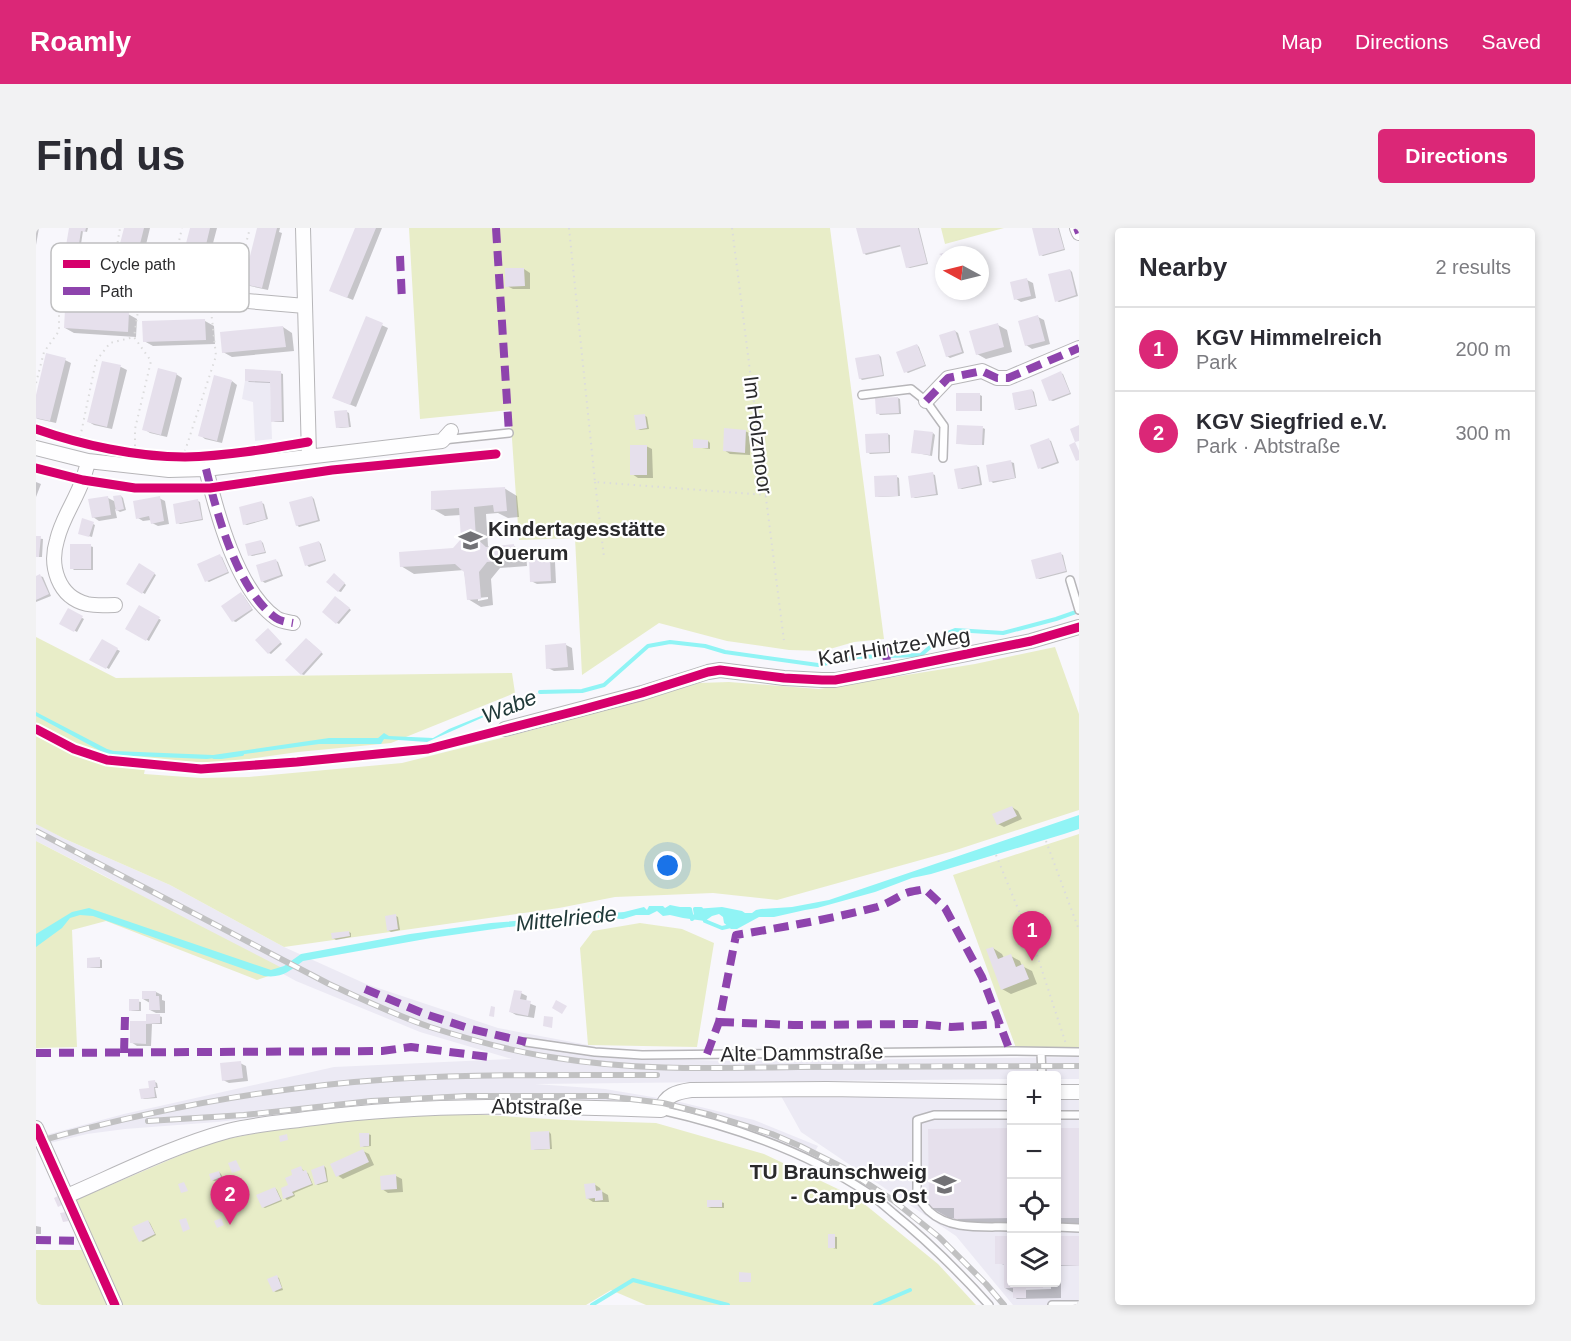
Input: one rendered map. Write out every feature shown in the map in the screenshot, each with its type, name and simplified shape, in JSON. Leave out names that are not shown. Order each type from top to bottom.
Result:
[{"type":"street","points":[[303,228],[309,456]]},
{"type":"street","points":[[1077,228],[1079,233]]},
{"type":"street","points":[[249,301],[305,306]]},
{"type":"street","points":[[926,401],[948,378],[982,371],[997,378],[1008,378],[1079,348]]},
{"type":"street","points":[[36,448],[88,461],[169,470],[206,469],[446,436]]},
{"type":"street","points":[[88,461],[83,480],[56,540],[55,570],[64,591],[72,598],[99,606],[115,605]]},
{"type":"street","points":[[206,469],[227,541],[250,590],[278,620],[293,623]]},
{"type":"street","name":"Karl-Hintze-Weg","points":[[505,729],[642,693],[708,672],[720,670],[784,678],[835,680],[1031,641],[1079,627]]},
{"type":"street","points":[[660,1110],[664,1101],[672,1095],[691,1090],[827,1089],[1007,1092]]},
{"type":"street","points":[[1061,1092],[1079,1092]]},
{"type":"street","name":"Abtstraße","points":[[68,1196],[175,1149],[248,1127],[352,1113],[426,1108],[541,1107],[660,1110]]},
{"type":"street","points":[[36,1128],[116,1305]]},
{"type":"lane","points":[[862,395],[911,389],[926,401],[944,426],[943,458]]},
{"type":"lane","points":[[446,436],[509,433]]},
{"type":"lane","points":[[1070,579],[1079,610]]},
{"type":"lane","name":"Alte Dammstraße","points":[[526,1042],[595,1052],[642,1055],[1079,1052]]},
{"type":"lane","points":[[1041,1052],[1041,1071]]},
{"type":"lane","points":[[660,1110],[703,1120],[746,1134],[787,1150],[849,1181],[870,1194],[909,1225],[989,1305]]},
{"type":"lane","points":[[1007,1115],[934,1115],[917,1120],[917,1197],[930,1213],[946,1222],[965,1226],[1007,1227]]},
{"type":"lane","points":[[1061,1115],[1079,1115]]},
{"type":"lane","points":[[1061,1227],[1079,1228]]},
{"type":"lane","points":[[1052,1305],[1079,1305]]},
{"type":"path","points":[[118,243],[120,228]]},
{"type":"path","points":[[179,243],[182,228]]},
{"type":"path","points":[[246,243],[250,228]]},
{"type":"path","points":[[569,228],[604,557]]},
{"type":"path","points":[[36,383],[44,352],[59,331],[59,312]]},
{"type":"path","points":[[135,453],[135,429],[151,361],[134,337],[138,312]]},
{"type":"path","points":[[183,457],[216,356],[211,312]]},
{"type":"path","points":[[79,443],[96,361],[110,343],[134,337]]},
{"type":"path","points":[[595,482],[766,495]]},
{"type":"path","points":[[1046,842],[1079,930]]},
{"type":"path","points":[[996,855],[1037,955],[1068,1053]]},
{"type":"shaded area","points":[[245,381],[270,382],[272,439],[255,441],[253,402],[242,399]]},
{"type":"shaded area","points":[[36,823],[65,839],[170,885],[284,947],[366,984],[498,1028],[588,1045],[612,1058],[733,1061],[1079,1057],[1079,1079],[1061,1079],[1061,1071],[1007,1071],[1007,1079],[535,1084],[605,1089],[676,1101],[754,1120],[818,1146],[812,1157],[763,1135],[710,1118],[654,1107],[337,1109],[125,1129],[87,1134],[50,1143],[46,1135],[124,1114],[334,1067],[512,1059],[420,1032],[296,981],[105,876],[36,841]]},
{"type":"shaded area","name":"TU Braunschweig - Campus Ost","points":[[781,1096],[1007,1096],[1007,1287],[1061,1287],[1061,1096],[1079,1096],[1079,1305],[1013,1305],[956,1236],[801,1132]]},
{"type":"green space","points":[[409,228],[830,228],[884,639],[854,642],[823,651],[789,650],[727,641],[659,623],[582,675],[575,538],[519,540],[510,410],[420,419]]},
{"type":"green space","points":[[941,228],[1004,228],[945,244]]},
{"type":"green space","points":[[36,637],[116,678],[512,673],[515,693],[391,743],[298,752],[222,763],[147,760],[144,774],[201,778],[249,777],[402,763],[548,726],[699,683],[729,682],[819,689],[975,664],[1055,647],[1079,714],[1079,810],[953,851],[777,900],[713,893],[615,897],[559,908],[284,947],[170,885],[36,824]]},
{"type":"green space","points":[[1079,834],[1079,1047],[1016,1048],[953,875]]},
{"type":"green space","points":[[36,841],[286,970],[257,980],[106,921],[72,930],[77,1047],[36,1048]]},
{"type":"green space","points":[[640,923],[682,929],[714,943],[697,1047],[588,1045],[580,948],[593,931]]},
{"type":"green space","points":[[454,1113],[656,1123],[764,1154],[857,1198],[938,1264],[976,1305],[646,1305],[611,1290],[586,1305],[36,1305],[36,1250],[97,1250],[76,1200],[211,1142],[262,1132],[370,1117]]},
{"type":"water","points":[[543,691],[427,742],[384,739],[381,744],[319,744],[207,759],[108,755],[36,716],[36,712],[114,751],[213,755],[329,738],[378,738],[384,733],[389,736],[433,738],[449,729]]},
{"type":"water","points":[[1079,815],[1079,829],[817,908],[774,917],[759,917],[737,929],[731,929],[719,914],[705,921],[683,918],[670,915],[663,916],[657,911],[649,915],[636,915],[623,919],[580,917],[431,938],[303,961],[276,976],[264,976],[93,916],[80,915],[70,918],[62,928],[36,947],[36,934],[72,912],[89,908],[271,970],[284,966],[301,954],[410,934],[491,923],[624,912],[644,907],[647,910],[649,906],[665,908],[670,905],[690,909],[692,919],[695,909],[722,907],[752,913],[761,909],[792,907],[829,900]]},
{"type":"building","points":[[69,228],[86,228],[85,232],[81,231],[79,243],[66,243]]},
{"type":"building","points":[[124,228],[144,228],[140,243],[120,243]]},
{"type":"building","points":[[190,228],[210,228],[206,243],[186,243]]},
{"type":"building","points":[[257,228],[277,228],[262,288],[249,285],[249,260]]},
{"type":"building","points":[[355,228],[376,228],[347,298],[329,291]]},
{"type":"building","points":[[856,228],[918,228],[927,263],[906,268],[900,245],[863,254]]},
{"type":"building","points":[[1032,228],[1058,228],[1064,249],[1039,256]]},
{"type":"building","points":[[505,268],[524,268],[525,286],[505,287]]},
{"type":"building","points":[[1070,269],[1076,295],[1055,302],[1048,274]]},
{"type":"building","points":[[1027,278],[1031,296],[1014,300],[1010,282]]},
{"type":"building","points":[[65,312],[129,312],[128,332],[64,328]]},
{"type":"building","points":[[1038,315],[1045,341],[1025,346],[1018,321]]},
{"type":"building","points":[[366,316],[383,323],[350,405],[332,398]]},
{"type":"building","points":[[205,319],[206,340],[143,342],[142,321]]},
{"type":"building","points":[[998,323],[1004,347],[976,355],[969,331]]},
{"type":"building","points":[[283,326],[286,347],[222,353],[220,332]]},
{"type":"building","points":[[955,330],[962,352],[946,357],[939,335]]},
{"type":"building","points":[[917,344],[925,365],[904,373],[896,352]]},
{"type":"building","points":[[46,353],[66,358],[50,421],[36,418],[36,395]]},
{"type":"building","points":[[879,354],[883,375],[859,379],[855,358]]},
{"type":"building","points":[[102,361],[121,365],[107,427],[87,422]]},
{"type":"building","points":[[158,368],[177,373],[161,435],[142,430]]},
{"type":"building","points":[[245,369],[281,371],[282,421],[271,422],[270,382],[245,381]]},
{"type":"building","points":[[1061,371],[1070,393],[1049,401],[1041,380]]},
{"type":"building","points":[[214,375],[232,380],[217,441],[198,436]]},
{"type":"building","points":[[1032,389],[1036,405],[1015,410],[1012,393]]},
{"type":"building","points":[[956,393],[980,393],[980,411],[956,411]]},
{"type":"building","points":[[898,397],[899,413],[876,414],[875,398]]},
{"type":"building","points":[[347,410],[349,427],[336,428],[334,411]]},
{"type":"building","points":[[645,414],[647,428],[636,430],[634,415]]},
{"type":"building","points":[[957,425],[983,426],[982,445],[956,444]]},
{"type":"building","points":[[1079,425],[1079,441],[1075,442],[1070,429]]},
{"type":"building","points":[[724,428],[746,430],[745,453],[723,451]]},
{"type":"building","points":[[914,430],[933,432],[930,455],[911,453]]},
{"type":"building","points":[[888,433],[889,452],[866,453],[865,434]]},
{"type":"building","points":[[1049,438],[1057,462],[1038,469],[1030,445]]},
{"type":"building","points":[[693,439],[708,440],[708,448],[693,448]]},
{"type":"building","points":[[1075,442],[1079,451],[1079,460],[1076,461],[1069,445]]},
{"type":"building","points":[[630,445],[647,445],[647,475],[630,475]]},
{"type":"building","points":[[1011,460],[1015,478],[989,482],[986,465]]},
{"type":"building","points":[[977,465],[980,484],[958,489],[954,469]]},
{"type":"building","points":[[933,472],[936,494],[911,498],[908,476]]},
{"type":"building","points":[[897,475],[898,496],[875,497],[874,476]]},
{"type":"building","name":"Kindertagesstätte Querum","points":[[505,487],[507,511],[494,512],[493,505],[474,507],[476,538],[486,547],[514,544],[515,559],[487,562],[479,572],[481,599],[467,600],[464,572],[455,564],[400,567],[399,552],[453,548],[461,539],[459,508],[431,510],[431,491]]},
{"type":"building","points":[[121,495],[124,509],[116,511],[113,496]]},
{"type":"building","points":[[108,496],[111,515],[92,518],[88,499]]},
{"type":"building","points":[[160,496],[164,521],[151,524],[149,516],[136,519],[133,501]]},
{"type":"building","points":[[312,496],[318,520],[296,526],[289,502]]},
{"type":"building","points":[[198,499],[202,519],[176,524],[173,504]]},
{"type":"building","points":[[262,501],[266,519],[243,525],[239,507]]},
{"type":"building","points":[[82,518],[94,522],[89,537],[78,534]]},
{"type":"building","points":[[36,536],[41,536],[39,557],[36,557]]},
{"type":"building","points":[[261,540],[265,552],[248,556],[245,544]]},
{"type":"building","points":[[319,541],[325,560],[305,566],[299,547]]},
{"type":"building","points":[[70,544],[91,544],[91,569],[70,569]]},
{"type":"building","points":[[1061,552],[1066,571],[1036,579],[1031,560]]},
{"type":"building","points":[[220,554],[228,572],[205,582],[197,564]]},
{"type":"building","points":[[550,557],[551,581],[530,582],[529,558]]},
{"type":"building","points":[[276,559],[281,575],[261,582],[256,565]]},
{"type":"building","points":[[139,563],[155,573],[142,594],[126,584]]},
{"type":"building","points":[[334,573],[345,583],[338,592],[326,582]]},
{"type":"building","points":[[40,574],[49,594],[36,600],[36,576]]},
{"type":"building","points":[[241,592],[252,609],[232,622],[221,606]]},
{"type":"building","points":[[335,596],[350,608],[336,624],[322,612]]},
{"type":"building","points":[[139,605],[160,617],[146,641],[125,629]]},
{"type":"building","points":[[68,608],[83,616],[74,632],[59,624]]},
{"type":"building","points":[[268,628],[281,642],[268,654],[255,640]]},
{"type":"building","points":[[306,638],[322,652],[301,675],[285,660]]},
{"type":"building","points":[[102,639],[118,648],[106,669],[89,660]]},
{"type":"building","points":[[566,643],[568,667],[546,669],[545,645]]},
{"type":"building","points":[[1012,806],[1017,816],[997,825],[992,814]]},
{"type":"building","points":[[396,914],[398,929],[387,931],[385,916]]},
{"type":"building","points":[[349,931],[350,936],[332,939],[331,933]]},
{"type":"building","points":[[993,947],[998,959],[1011,954],[1016,967],[1023,964],[1029,979],[1001,990],[986,949]]},
{"type":"building","points":[[100,957],[100,967],[87,968],[87,958]]},
{"type":"building","points":[[514,990],[522,991],[520,999],[531,1001],[528,1016],[509,1012]]},
{"type":"building","points":[[142,991],[156,991],[156,996],[159,996],[160,1010],[149,1010],[149,999],[142,999]]},
{"type":"building","points":[[129,999],[139,999],[139,1010],[129,1011]]},
{"type":"building","points":[[556,1000],[567,1006],[562,1014],[552,1008]]},
{"type":"building","points":[[491,1006],[495,1007],[494,1017],[489,1016]]},
{"type":"building","points":[[146,1014],[160,1014],[160,1023],[146,1024],[146,1044],[130,1043],[130,1021],[146,1021]]},
{"type":"building","points":[[544,1016],[553,1017],[552,1028],[543,1026]]},
{"type":"building","points":[[241,1061],[243,1078],[222,1081],[220,1063]]},
{"type":"building","points":[[155,1080],[155,1097],[141,1099],[139,1089],[149,1088],[148,1081]]},
{"type":"building","points":[[1007,1128],[1007,1218],[954,1219],[954,1208],[929,1208],[928,1129]]},
{"type":"building","points":[[1061,1128],[1079,1128],[1079,1218],[1061,1218]]},
{"type":"building","points":[[549,1131],[550,1149],[531,1150],[530,1132]]},
{"type":"building","points":[[359,1133],[369,1133],[369,1146],[360,1147]]},
{"type":"building","points":[[287,1134],[288,1140],[280,1142],[279,1136]]},
{"type":"building","points":[[363,1149],[369,1162],[336,1177],[330,1164]]},
{"type":"building","points":[[236,1160],[241,1170],[232,1173],[228,1163]]},
{"type":"building","points":[[324,1165],[327,1181],[315,1185],[311,1170]]},
{"type":"building","points":[[301,1166],[303,1171],[306,1170],[312,1184],[292,1192],[294,1195],[283,1199],[281,1188],[288,1185],[285,1178],[292,1175],[291,1170]]},
{"type":"building","points":[[219,1171],[221,1177],[211,1181],[209,1174]]},
{"type":"building","points":[[396,1174],[397,1189],[381,1190],[380,1176]]},
{"type":"building","points":[[184,1182],[188,1191],[181,1193],[178,1184]]},
{"type":"building","points":[[595,1183],[596,1191],[602,1190],[603,1200],[586,1199],[584,1184]]},
{"type":"building","points":[[275,1187],[281,1200],[262,1208],[256,1195]]},
{"type":"building","points":[[58,1196],[62,1205],[58,1207],[54,1198]]},
{"type":"building","points":[[707,1200],[722,1200],[722,1207],[707,1207]]},
{"type":"building","points":[[66,1212],[69,1221],[63,1222],[60,1213]]},
{"type":"building","points":[[186,1218],[190,1229],[183,1232],[179,1220]]},
{"type":"building","points":[[221,1218],[224,1225],[217,1228],[214,1221]]},
{"type":"building","points":[[148,1220],[155,1234],[139,1242],[132,1227]]},
{"type":"building","points":[[828,1234],[835,1234],[835,1248],[828,1248]]},
{"type":"building","points":[[995,1236],[1007,1236],[1007,1287],[1043,1288],[1026,1288],[1026,1298],[1013,1298],[1013,1288],[1004,1288],[1004,1264],[995,1264]]},
{"type":"building","points":[[1061,1236],[1079,1236],[1079,1266],[1061,1265]]},
{"type":"building","points":[[739,1272],[751,1273],[751,1282],[739,1282]]},
{"type":"building","points":[[277,1275],[282,1288],[273,1292],[267,1279]]},
{"type":"waterway","name":"Wabe","points":[[540,692],[582,691],[604,685],[648,646],[670,642],[818,665],[857,657],[921,655],[945,634],[955,630],[1003,633],[1079,611]]},
{"type":"waterway","name":"Wabe","points":[[214,757],[242,754]]},
{"type":"waterway","name":"Mittelriede","points":[[680,909],[690,909],[692,919],[696,915],[695,909],[701,909],[705,921],[722,928],[731,926]]},
{"type":"waterway","points":[[592,1305],[633,1280],[728,1305]]},
{"type":"waterway","points":[[875,1305],[910,1290]]},
{"type":"railway","points":[[36,831],[329,984],[430,1027],[509,1049],[587,1062],[678,1068],[1079,1066]]},
{"type":"railway","points":[[36,1142],[124,1119],[213,1101],[348,1083],[459,1076],[657,1075]]},
{"type":"railway","points":[[148,1121],[244,1115],[371,1101],[467,1096],[606,1096],[663,1103],[772,1134],[844,1168],[894,1201],[939,1237],[1004,1305]]},
{"type":"marked path","points":[[496,228],[509,433]]},
{"type":"marked path","points":[[1077,228],[1079,233]]},
{"type":"marked path","points":[[400,256],[402,301]]},
{"type":"marked path","points":[[926,401],[948,378],[982,371],[997,378],[1008,378],[1079,348]]},
{"type":"marked path","points":[[206,469],[230,550],[250,589],[276,618],[293,623]]},
{"type":"marked path","points":[[885,645],[888,670]]},
{"type":"marked path","points":[[707,1054],[719,1022],[736,935],[881,906],[907,893],[925,889],[945,908],[982,977],[1010,1051]]},
{"type":"marked path","points":[[365,989],[425,1014],[471,1029],[526,1042]]},
{"type":"marked path","points":[[124,1053],[125,1017]]},
{"type":"marked path","points":[[719,1022],[793,1025],[917,1024],[951,1027],[1000,1024]]},
{"type":"marked path","points":[[36,1053],[382,1051],[411,1047],[489,1057]]},
{"type":"marked path","points":[[36,1240],[86,1241]]},
{"type":"cycle path","points":[[36,429],[109,449],[148,455],[185,457],[231,454],[308,442]]},
{"type":"cycle path","points":[[36,468],[83,480],[135,488],[210,488],[332,470],[496,454]]},
{"type":"cycle path","points":[[36,729],[74,749],[107,760],[201,769],[297,762],[428,749],[642,693],[708,672],[720,670],[784,678],[835,680],[1031,641],[1079,627]]},
{"type":"cycle path","points":[[36,1128],[115,1305]]},
{"type":"place","name":"Kindertagesstätte Querum","points":[[470,541]]},
{"type":"place","name":"KGV Himmelreich","points":[[1032,961]]},
{"type":"place","name":"TU Braunschweig - Campus Ost","points":[[945,1184]]},
{"type":"place","name":"KGV Siegfried e.V.","points":[[230,1225]]}]
